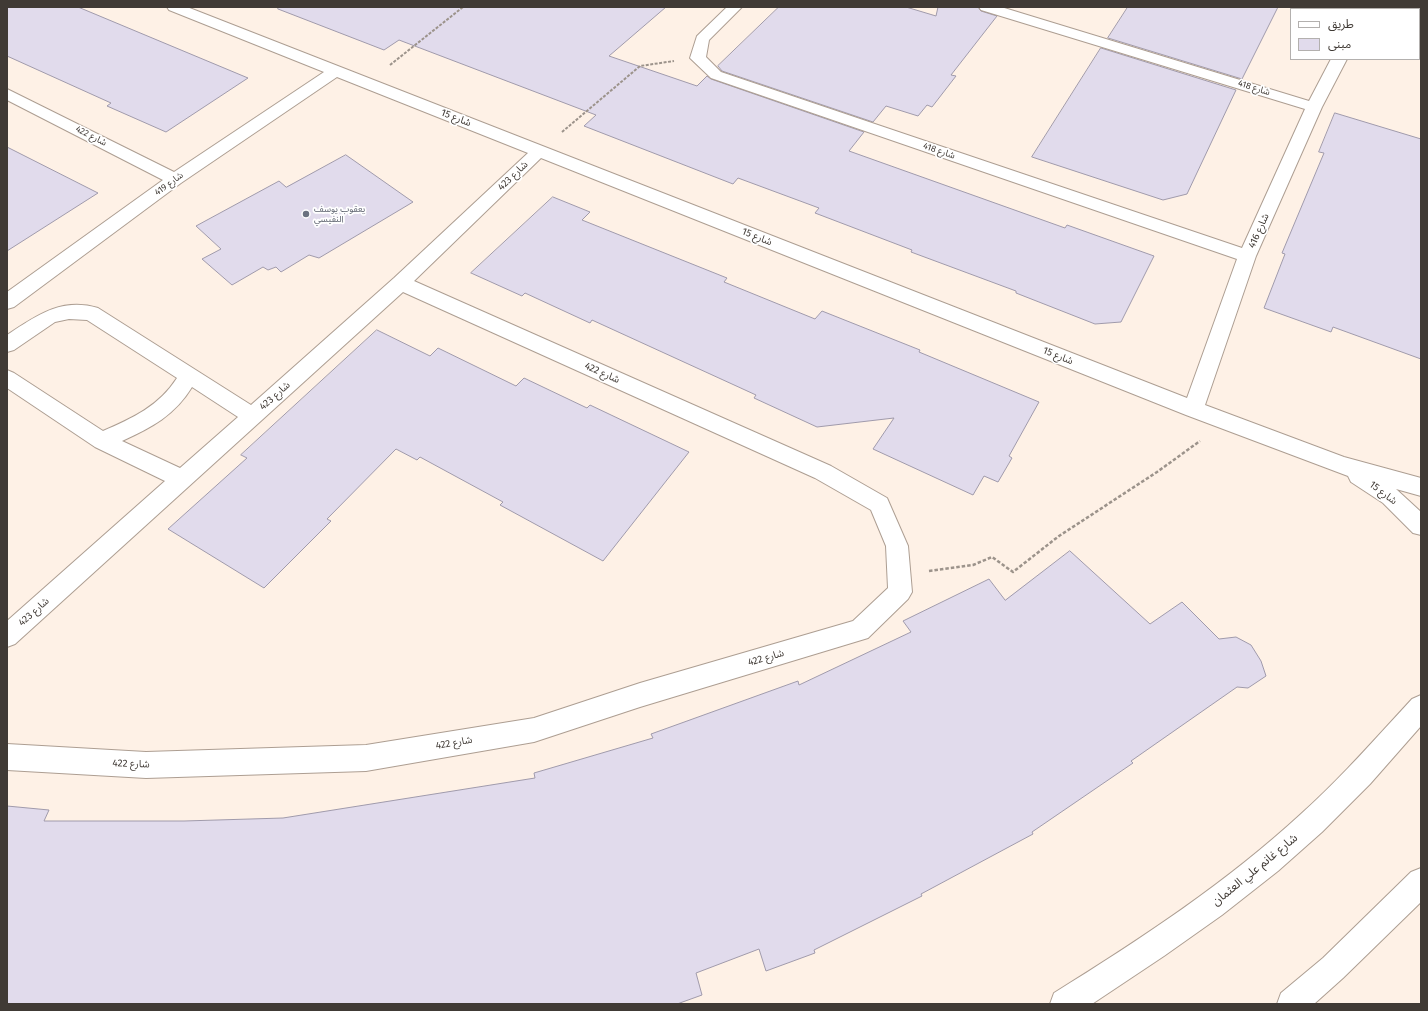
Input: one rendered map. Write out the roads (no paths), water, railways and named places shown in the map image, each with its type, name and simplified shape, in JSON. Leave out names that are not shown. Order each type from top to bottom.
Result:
[{"type":"street","name":"شارع 15","points":[[174,7],[1193,410],[1221,419],[1341,465],[1421,487]]},
{"type":"street","name":"شارع 418","points":[[735,7],[702,39],[698,58],[716,75],[1247,256]]},
{"type":"street","name":"شارع 418","points":[[986,7],[1314,107]]},
{"type":"street","name":"شارع 416","points":[[1193,410],[1247,256],[1314,107],[1338,60]]},
{"type":"street","name":"شارع 419","points":[[7,302],[175,179],[334,71]]},
{"type":"street","name":"شارع 422","points":[[8,96],[175,179]]},
{"type":"street","name":"شارع 423","points":[[7,636],[401,283],[539,151]]},
{"type":"street","name":"شارع 422","points":[[7,757],[146,766],[366,758],[534,730],[640,695],[860,630],[900,592],[897,546],[878,504],[830,476],[401,283]]},
{"type":"street","points":[[7,345],[49,317],[69,312],[91,313],[252,416]]},
{"type":"street","points":[[102,441],[142,423],[167,407],[188,376]]},
{"type":"street","points":[[7,378],[102,441],[182,479]]},
{"type":"street","name":"شارع 15","points":[[1341,465],[1391,497],[1421,526]]},
{"type":"street","name":"شارع غانم علي العثمان","points":[[1065,1004],[1115,973],[1212,906],[1296,837],[1368,767],[1421,707]]},
{"type":"street","points":[[1292,1004],[1333,968],[1421,882]]},
{"type":"place","name":"يعقوب يوسف النفيسي","points":[[306,214]]}]
